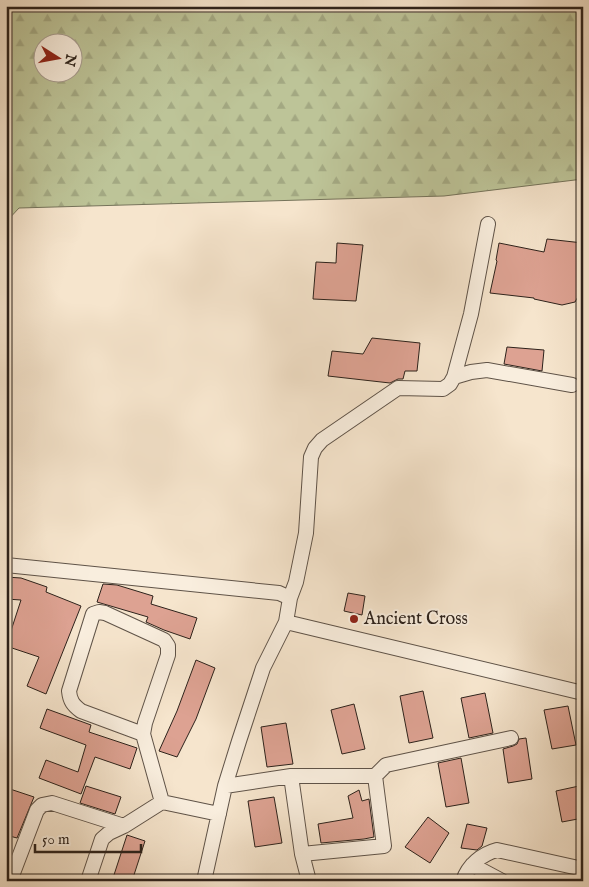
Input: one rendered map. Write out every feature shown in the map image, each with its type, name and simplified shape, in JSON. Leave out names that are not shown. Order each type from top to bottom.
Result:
[{"type":"street","points":[[204,881],[225,786],[262,668],[286,622],[306,533],[311,457],[315,448],[322,440],[398,388],[443,389],[450,384],[454,377],[471,314],[488,224]]},
{"type":"street","points":[[454,377],[487,370],[572,385]]},
{"type":"street","points":[[6,565],[279,593],[290,598]]},
{"type":"street","points":[[143,734],[82,711],[74,706],[70,698],[69,691],[93,614],[99,612],[106,613],[164,640],[168,646],[168,655],[143,734],[162,802]]},
{"type":"street","points":[[286,622],[583,693]]},
{"type":"street","points":[[225,786],[292,776],[375,776],[386,765],[511,738]]},
{"type":"street","points":[[292,776],[302,854],[309,881]]},
{"type":"street","points":[[302,854],[384,846],[375,776]]},
{"type":"street","points":[[88,881],[102,839],[162,802],[218,814]]},
{"type":"street","points":[[10,881],[36,810],[42,805],[52,803],[124,826]]},
{"type":"street","points":[[463,881],[464,876],[472,865],[486,852],[497,850],[583,869]]},
{"type":"street","points":[[472,865],[502,881]]},
{"type":"green space","points":[[6,6],[570,6],[583,11],[583,179],[444,196],[19,208],[6,222]]},
{"type":"building","points":[[547,239],[583,243],[583,272],[580,293],[575,302],[562,305],[534,298],[490,293],[499,243],[544,252]]},
{"type":"building","points":[[337,243],[363,245],[356,301],[313,299],[316,262],[336,263]]},
{"type":"building","points":[[372,338],[420,343],[417,371],[405,371],[403,379],[390,383],[328,376],[332,351],[363,354]]},
{"type":"building","points":[[507,347],[544,350],[542,371],[504,364]]},
{"type":"building","points":[[6,577],[21,578],[47,587],[46,592],[81,606],[46,694],[27,686],[39,657],[6,646],[21,600],[6,599]]},
{"type":"building","points":[[103,584],[117,585],[153,596],[151,604],[197,618],[190,639],[146,622],[148,617],[97,602]]},
{"type":"building","points":[[348,593],[365,596],[362,615],[344,611]]},
{"type":"building","points":[[196,660],[215,668],[196,719],[177,757],[159,751],[177,711]]},
{"type":"building","points":[[423,691],[433,738],[409,743],[400,696]]},
{"type":"building","points":[[485,693],[493,733],[469,738],[461,698]]},
{"type":"building","points":[[354,704],[365,749],[342,754],[331,710]]},
{"type":"building","points":[[568,706],[576,745],[552,749],[544,710]]},
{"type":"building","points":[[47,709],[91,725],[89,732],[137,748],[130,769],[95,757],[81,794],[39,778],[46,760],[78,772],[86,745],[40,728]]},
{"type":"building","points":[[286,723],[293,764],[267,767],[261,727]]},
{"type":"building","points":[[526,738],[532,779],[508,783],[503,749],[517,744],[519,739]]},
{"type":"building","points":[[461,758],[469,803],[446,807],[438,763]]},
{"type":"building","points":[[86,786],[121,797],[115,814],[80,803]]},
{"type":"building","points":[[579,786],[583,801],[583,818],[562,822],[556,791]]},
{"type":"building","points":[[10,789],[34,797],[17,838],[6,835],[6,801]]},
{"type":"building","points":[[359,790],[362,801],[369,799],[374,837],[321,843],[318,824],[353,818],[348,796]]},
{"type":"building","points":[[274,797],[282,843],[255,847],[248,801]]},
{"type":"building","points":[[428,817],[449,833],[430,863],[405,847]]},
{"type":"building","points":[[467,824],[487,828],[482,846],[477,850],[461,848]]},
{"type":"building","points":[[127,835],[145,841],[132,881],[112,881]]},
{"type":"place","name":"Ancient Cross","points":[[354,619]]}]
